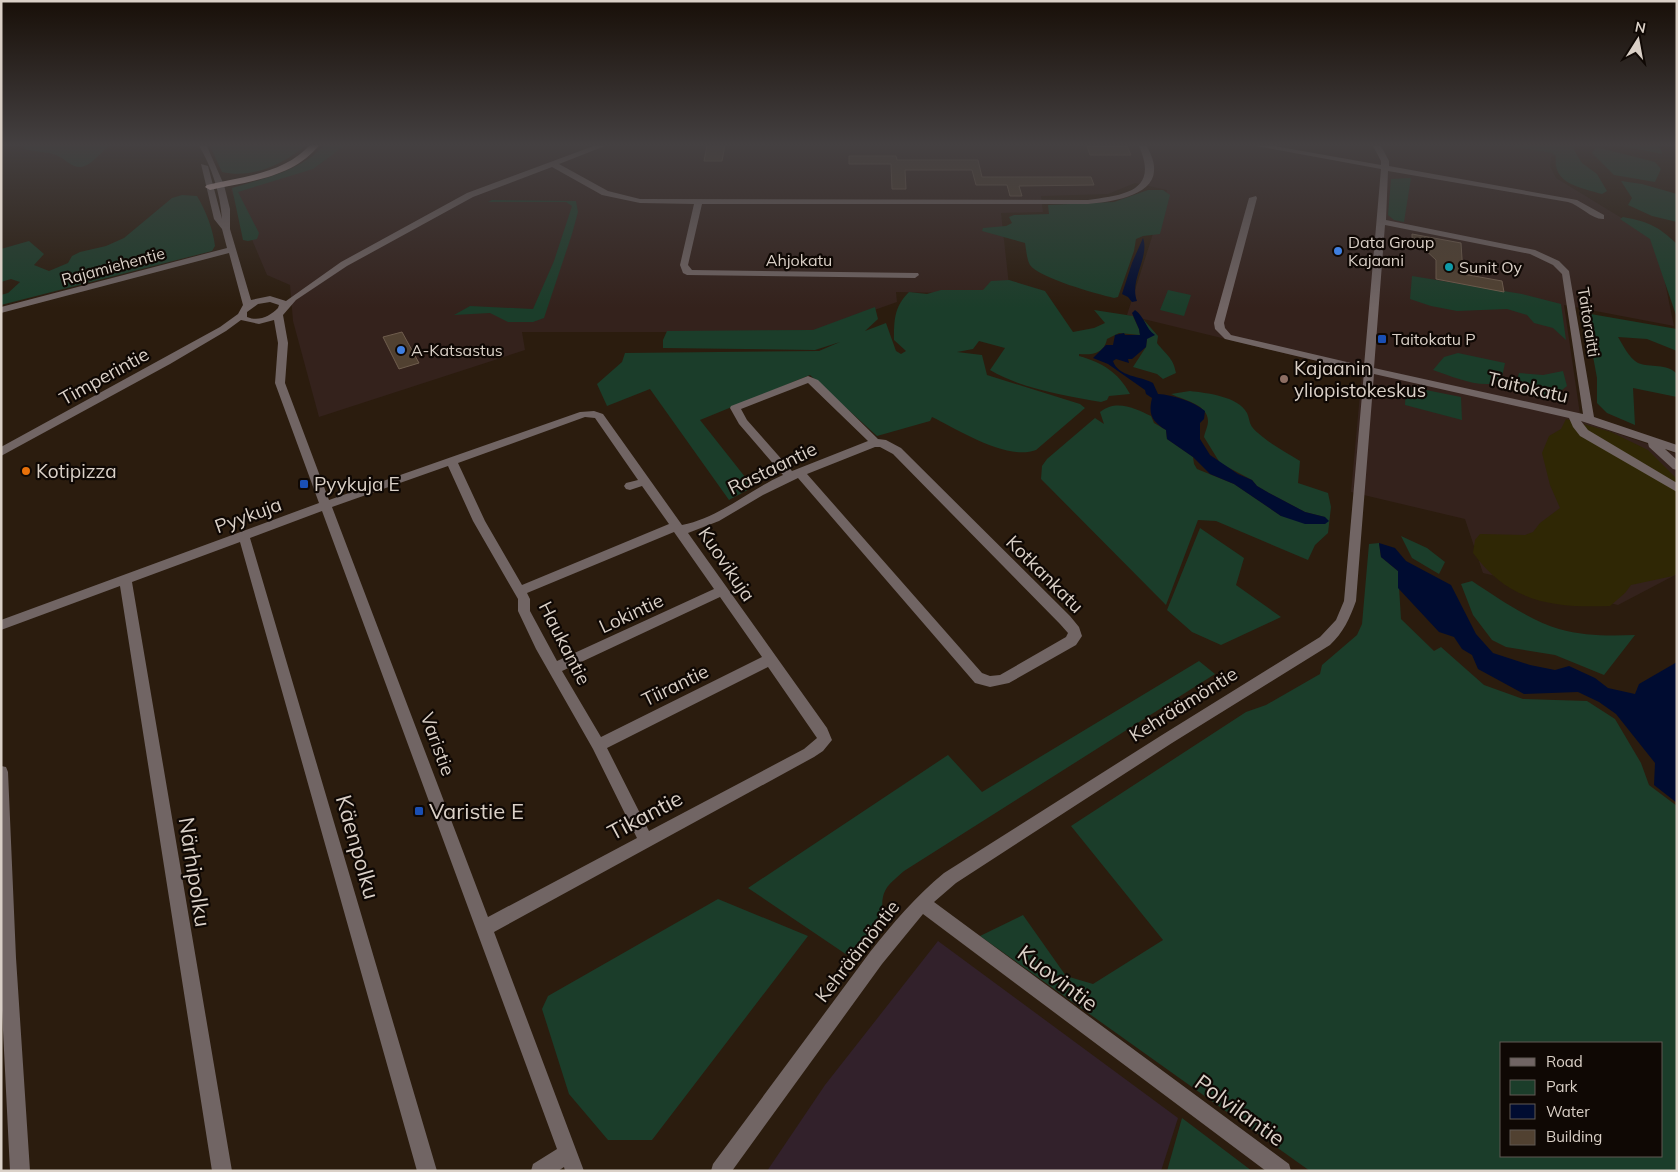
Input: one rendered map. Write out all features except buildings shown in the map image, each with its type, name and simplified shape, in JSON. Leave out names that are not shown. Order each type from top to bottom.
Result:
[{"type":"street","points":[[212,199],[218,219],[226,229],[248,306],[263,300],[276,299],[306,289]]},
{"type":"street","points":[[281,312],[293,298],[344,264],[465,199]]},
{"type":"street","points":[[626,199],[640,201],[698,202],[1068,202],[1110,199]]},
{"type":"street","name":"Taitokatu","points":[[1253,199],[1219,323],[1220,329],[1234,340],[1573,415],[1677,449]]},
{"type":"street","name":"Kehräämöntie","points":[[720,1171],[862,977],[922,902],[950,878],[1166,739],[1325,641],[1336,632],[1344,620],[1350,601],[1383,199]]},
{"type":"street","points":[[1561,199],[1577,202],[1601,217]]},
{"type":"street","name":"Ahjokatu","points":[[698,202],[684,269],[690,273],[701,275],[915,275]]},
{"type":"street","name":"Taitoraitti","points":[[1381,222],[1506,246],[1545,256],[1556,263],[1566,273],[1589,419]]},
{"type":"street","name":"Rajamiehentie","points":[[1,310],[231,250]]},
{"type":"street","points":[[244,290],[263,300]]},
{"type":"street","points":[[276,299],[284,303],[281,312]]},
{"type":"street","name":"Timperintie","points":[[1,452],[223,329],[242,315],[248,306]]},
{"type":"street","name":"Timperintie","points":[[223,329],[281,312]]},
{"type":"street","name":"Varistie","points":[[281,312],[280,330],[283,349],[280,365],[280,383],[575,1171]]},
{"type":"street","points":[[242,315],[243,318],[280,330]]},
{"type":"street","points":[[796,475],[744,422],[735,408],[808,379],[814,382],[878,443]]},
{"type":"street","name":"Pyykuja","points":[[1,625],[327,505],[584,414],[594,414]]},
{"type":"street","name":"Kuovikuja","points":[[594,414],[602,418],[769,660],[822,732],[825,740]]},
{"type":"street","points":[[1573,415],[1577,425],[1584,433],[1677,488]]},
{"type":"street","points":[[1651,442],[1677,466]]},
{"type":"street","name":"Kotkankatu","points":[[796,475],[977,677],[984,682],[996,682],[1004,679],[1071,641],[1075,636],[1074,631],[1065,620],[897,451],[878,443]]},
{"type":"street","name":"Rastaantie","points":[[520,591],[679,528],[692,529],[753,495],[796,475],[878,443]]},
{"type":"street","name":"Haukantie","points":[[452,462],[479,521],[524,599],[524,611],[598,745],[646,840]]},
{"type":"street","points":[[630,486],[646,481]]},
{"type":"street","name":"Käenpolku","points":[[244,536],[427,1171]]},
{"type":"street","name":"Närhipolku","points":[[125,580],[222,1171]]},
{"type":"street","name":"Lokintie","points":[[555,668],[722,591]]},
{"type":"street","name":"Tiirantie","points":[[598,745],[769,660]]},
{"type":"street","name":"Tikantie","points":[[484,928],[809,753],[825,740]]},
{"type":"street","points":[[1,772],[8,958],[20,1171]]},
{"type":"street","name":"Kuovintie","points":[[922,902],[1170,1088]]},
{"type":"street","name":"Polvilantie","points":[[1170,1088],[1282,1171]]},
{"type":"street","points":[[540,1171],[568,1153]]},
{"type":"shaded area","points":[[235,199],[1041,199],[1043,212],[1001,213],[1010,294],[896,292],[897,302],[812,332],[522,332],[525,350],[319,417],[293,321],[290,285],[267,275]]},
{"type":"shaded area","points":[[1164,199],[1590,199],[1656,239],[1674,326],[1564,305],[1581,421],[1677,454],[1677,574],[1618,605],[1483,573],[1465,519],[1351,492],[1362,372],[1127,315]]},
{"type":"shaded area","points":[[938,941],[1178,1118],[1161,1171],[767,1171],[825,1085]]},
{"type":"green space","points":[[171,199],[198,199],[209,220],[215,246],[212,251],[1,305],[1,295],[8,293],[20,282],[11,279],[1,282],[1,249],[29,241],[44,254],[34,265],[49,271],[68,263],[72,256],[80,252],[106,246],[124,238]]},
{"type":"green space","points":[[234,199],[241,199],[259,233],[257,239],[243,240]]},
{"type":"green space","points":[[1123,199],[1169,199],[1160,234],[1143,236],[1136,239],[1134,251],[1118,297],[1114,298],[1069,285],[1035,270],[1030,265],[1027,257],[1025,243],[982,231],[983,228],[1006,226],[1012,223],[1009,217],[1014,215],[1049,214],[1048,205],[1114,202]]},
{"type":"green space","points":[[1389,199],[1408,199],[1404,222],[1394,220],[1388,215]]},
{"type":"green space","points":[[1632,199],[1677,199],[1677,222],[1652,216],[1628,205]]},
{"type":"green space","points":[[492,200],[576,201],[578,212],[572,234],[544,318],[533,322],[508,322],[490,313],[454,315],[470,306],[533,309],[554,261],[572,206],[566,202],[488,202]]},
{"type":"green space","points":[[1623,217],[1653,226],[1677,244],[1677,318],[1650,239],[1620,219]]},
{"type":"green space","points":[[1412,276],[1522,294],[1561,304],[1566,340],[1553,328],[1534,323],[1527,315],[1507,309],[1457,311],[1431,306],[1410,299]]},
{"type":"green space","points":[[1009,280],[1045,291],[1073,332],[1094,328],[1105,323],[1094,310],[1133,316],[1140,335],[1119,333],[1107,339],[1100,351],[1079,354],[1079,356],[1109,369],[1130,394],[1109,396],[1107,400],[1101,402],[1029,387],[1002,377],[990,370],[1005,348],[979,341],[973,349],[957,352],[982,355],[987,375],[1080,404],[1085,408],[1036,450],[1024,452],[997,448],[932,417],[930,421],[877,436],[810,375],[700,420],[753,487],[729,500],[650,389],[607,406],[597,384],[622,362],[625,353],[819,351],[840,342],[815,350],[663,348],[663,340],[667,331],[813,330],[875,307],[878,319],[865,331],[886,323],[896,351],[901,354],[906,351],[894,340],[895,320],[900,303],[909,292],[927,294],[941,290],[983,290],[991,281]]},
{"type":"green space","points":[[1168,290],[1191,295],[1184,316],[1160,310]]},
{"type":"green space","points":[[1585,313],[1677,329],[1677,351],[1647,339],[1618,337],[1629,355],[1638,363],[1668,368],[1677,374],[1677,397],[1633,388],[1635,425],[1607,413],[1597,403],[1597,378]]},
{"type":"green space","points":[[1143,319],[1158,336],[1157,343],[1171,360],[1176,373],[1163,379],[1157,374],[1133,367],[1146,347],[1150,332]]},
{"type":"green space","points":[[1458,353],[1505,363],[1501,382],[1493,384],[1475,383],[1433,370],[1444,357]]},
{"type":"green space","points":[[1563,371],[1567,386],[1547,397],[1535,396],[1516,384],[1519,373],[1543,375]]},
{"type":"green space","points":[[1406,386],[1461,397],[1462,420],[1405,405]]},
{"type":"green space","points":[[1190,391],[1221,396],[1243,407],[1251,425],[1258,433],[1300,461],[1298,483],[1328,493],[1331,507],[1328,533],[1315,545],[1308,560],[1216,521],[1198,520],[1166,605],[1041,479],[1042,466],[1047,459],[1095,418],[1104,424],[1100,412],[1106,408],[1119,405],[1126,406],[1151,416],[1154,423],[1166,430],[1167,439],[1193,457],[1197,469],[1234,484],[1281,516],[1325,517],[1305,512],[1269,493],[1257,486],[1252,480],[1220,463],[1204,437],[1208,421],[1204,410],[1194,403],[1171,394]]},
{"type":"green space","points":[[1200,528],[1244,558],[1236,585],[1281,617],[1221,645],[1192,632],[1167,610]]},
{"type":"green space","points":[[1401,536],[1427,548],[1445,562],[1439,574],[1412,558]]},
{"type":"green space","points":[[1379,543],[1381,557],[1398,571],[1401,619],[1434,651],[1441,647],[1484,685],[1523,699],[1587,701],[1615,719],[1641,763],[1649,785],[1677,806],[1677,1171],[1310,1171],[980,936],[1023,915],[1066,976],[1093,984],[1163,940],[1071,826],[1246,712],[1266,705],[1320,674],[1322,665],[1357,635],[1362,624],[1369,544]]},
{"type":"green space","points":[[1472,581],[1525,615],[1559,629],[1597,635],[1635,635],[1604,675],[1555,655],[1506,647],[1492,640],[1473,615],[1461,584]]},
{"type":"green space","points":[[1199,661],[1215,674],[904,871],[886,889],[882,907],[883,915],[853,959],[748,888],[948,755],[982,792]]},
{"type":"green space","points":[[718,899],[808,936],[652,1140],[608,1140],[569,1094],[542,1009],[548,996]]},
{"type":"green space","points":[[1182,1118],[1252,1171],[1167,1171]]},
{"type":"sand","points":[[1566,419],[1611,432],[1648,450],[1677,479],[1677,573],[1673,576],[1631,585],[1610,606],[1569,605],[1533,599],[1501,582],[1473,553],[1475,540],[1480,534],[1525,535],[1533,532],[1540,523],[1560,508],[1550,485],[1542,453],[1549,436],[1561,429]]},
{"type":"water","points":[[1143,238],[1144,253],[1137,277],[1135,293],[1137,301],[1132,302],[1122,294],[1132,263]]},
{"type":"water","points":[[1135,310],[1155,335],[1147,339],[1146,347],[1132,359],[1128,359],[1129,363],[1116,359],[1113,361],[1116,366],[1125,373],[1153,383],[1158,394],[1183,399],[1205,411],[1204,419],[1200,423],[1200,439],[1210,455],[1238,474],[1252,480],[1257,486],[1269,493],[1305,512],[1325,517],[1329,521],[1325,524],[1305,524],[1281,516],[1234,484],[1210,474],[1193,457],[1167,439],[1166,430],[1157,424],[1152,417],[1152,398],[1146,394],[1145,390],[1108,364],[1093,358],[1106,345],[1113,345],[1115,335],[1124,333],[1125,335],[1140,335],[1132,313]]},
{"type":"water","points":[[1379,543],[1395,548],[1406,561],[1451,585],[1476,634],[1493,653],[1530,665],[1555,670],[1569,666],[1595,678],[1608,688],[1635,694],[1639,684],[1677,662],[1677,803],[1654,785],[1655,763],[1616,714],[1599,702],[1578,692],[1524,694],[1478,669],[1472,655],[1462,649],[1454,637],[1439,632],[1398,588],[1398,571],[1381,557]]},
{"type":"place","name":"Data Group Kajaani","points":[[1338,251]]},
{"type":"place","name":"Sunit Oy","points":[[1449,267]]},
{"type":"place","name":"Taitokatu P","points":[[1382,339]]},
{"type":"place","name":"A-Katsastus","points":[[401,350]]},
{"type":"place","name":"Kajaanin yliopistokeskus","points":[[1284,379]]},
{"type":"place","name":"Kotipizza","points":[[26,471]]},
{"type":"place","name":"Pyykuja E","points":[[304,484]]},
{"type":"place","name":"Varistie E","points":[[419,811]]}]
